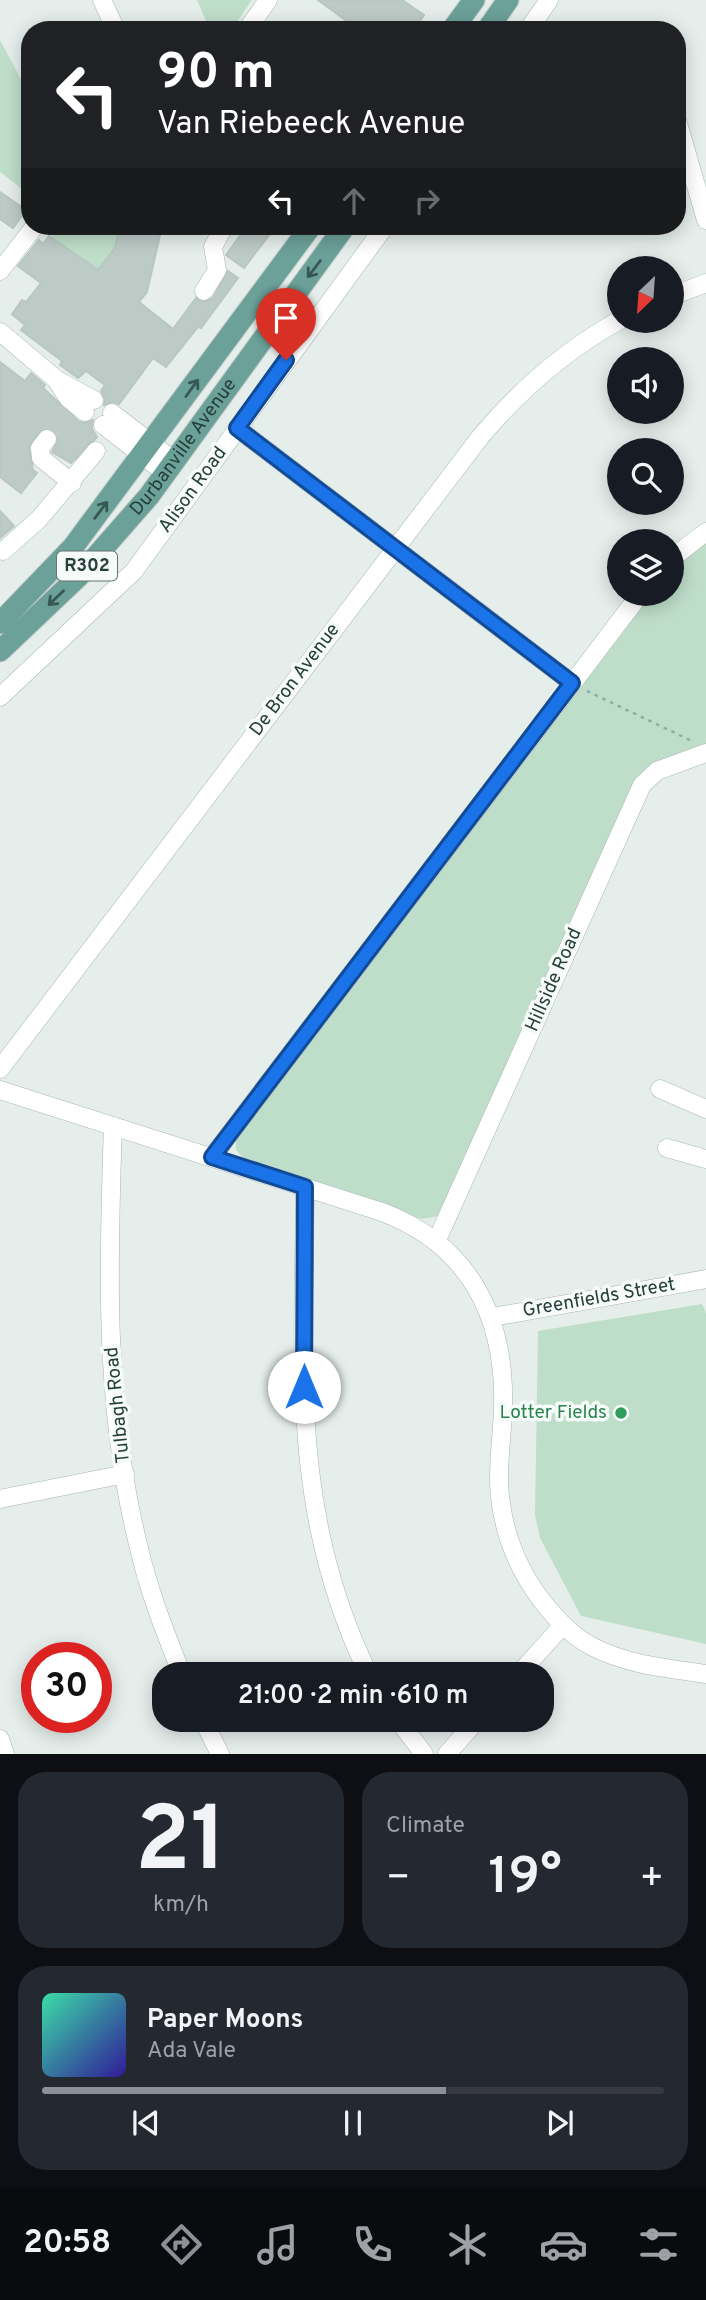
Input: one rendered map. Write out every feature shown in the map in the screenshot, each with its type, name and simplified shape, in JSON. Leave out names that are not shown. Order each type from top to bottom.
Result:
[{"type":"main road","points":[[459,21],[474,0]]},
{"type":"main road","points":[[493,21],[508,0]]},
{"type":"main road","name":"Durbanville Avenue","points":[[0,623],[59,564],[304,235]]},
{"type":"main road","name":"Durbanville Avenue","points":[[0,651],[95,559],[170,467],[338,235]]},
{"type":"street","points":[[102,0],[112,21]]},
{"type":"street","points":[[253,21],[268,0]]},
{"type":"street","points":[[535,21],[550,0]]},
{"type":"street","points":[[686,151],[706,220]]},
{"type":"street","points":[[0,271],[27,235]]},
{"type":"street","points":[[204,291],[217,270],[214,243],[219,235]]},
{"type":"street","name":"Alison Road","points":[[0,697],[134,571],[378,235]]},
{"type":"street","points":[[684,291],[706,283]]},
{"type":"street","name":"De Bron Avenue","points":[[0,1069],[394,548],[502,411],[553,366],[607,329]]},
{"type":"street","points":[[0,332],[18,350],[57,380],[81,406]]},
{"type":"street","points":[[0,344],[18,350]]},
{"type":"street","points":[[108,419],[170,467]]},
{"type":"street","points":[[237,428],[572,683]]},
{"type":"street","points":[[47,439],[40,448],[41,458],[72,483]]},
{"type":"street","points":[[4,551],[72,483],[96,451]]},
{"type":"street","points":[[684,549],[706,532]]},
{"type":"street","points":[[212,1157],[631,606]]},
{"type":"street","name":"Hillside Road","points":[[436,1242],[642,785],[657,771],[700,747]]},
{"type":"street","points":[[660,1089],[706,1109]]},
{"type":"street","points":[[0,1090],[396,1217],[436,1242],[460,1266],[493,1317],[503,1395],[500,1478],[505,1526],[515,1555],[530,1584],[563,1625],[580,1640],[606,1653],[646,1665],[706,1674]]},
{"type":"street","name":"Tulbagh Road","points":[[113,1126],[111,1342],[117,1419],[125,1474],[148,1583],[177,1662]]},
{"type":"street","points":[[667,1149],[706,1159]]},
{"type":"street","points":[[305,1187],[304,1411],[310,1484],[334,1592],[364,1662]]},
{"type":"street","name":"Greenfields Street","points":[[493,1317],[706,1279]]},
{"type":"street","points":[[0,1499],[125,1474]]},
{"type":"street","points":[[530,1662],[563,1625]]},
{"type":"street","points":[[209,1732],[220,1754]]},
{"type":"street","points":[[407,1732],[424,1754]]},
{"type":"street","points":[[447,1754],[466,1732]]},
{"type":"street","points":[[0,1739],[5,1754]]},
{"type":"path","points":[[572,683],[700,747]]},
{"type":"green space","points":[[197,0],[252,0],[237,21],[206,21]]},
{"type":"green space","points":[[0,40],[21,79],[21,188],[0,172]]},
{"type":"green space","points":[[118,235],[115,248],[97,271],[51,237]]},
{"type":"green space","points":[[706,542],[706,744],[653,765],[640,775],[439,1216],[422,1219],[243,1158],[236,1150],[236,1139],[640,606],[684,606],[684,560]]},
{"type":"green space","name":"Lotter Fields","points":[[702,1304],[706,1313],[706,1644],[581,1616],[540,1538],[535,1515],[538,1331]]},
{"type":"building","points":[[318,0],[402,0],[424,15],[420,21],[347,21]]},
{"type":"building","points":[[0,192],[21,207],[21,217],[13,228],[0,219]]},
{"type":"building","points":[[118,235],[160,235],[147,292],[139,302],[173,329],[196,298],[204,302],[213,298],[228,271],[238,278],[201,328],[198,327],[166,367],[153,358],[119,404],[113,402],[104,405],[105,399],[101,391],[105,385],[86,371],[78,378],[60,365],[62,361],[21,330],[25,325],[12,314],[22,300],[26,302],[41,283],[18,266],[39,240],[43,244],[49,236],[98,270],[115,248]]},
{"type":"building","points":[[240,235],[269,235],[244,268],[226,255]]},
{"type":"building","points":[[0,362],[25,381],[31,373],[78,421],[84,423],[93,420],[92,429],[97,437],[71,463],[52,452],[58,440],[54,431],[42,429],[29,448],[33,470],[37,473],[21,493],[0,477]]},
{"type":"building","points":[[0,511],[14,526],[0,538]]},
{"type":"tunnel","points":[[47,439],[69,409]]},
{"type":"place","name":"Lotter Fields","points":[[621,1413]]},
{"type":"route","points":[[286,360],[237,428],[572,683],[212,1157],[305,1187],[304,1387]]}]
